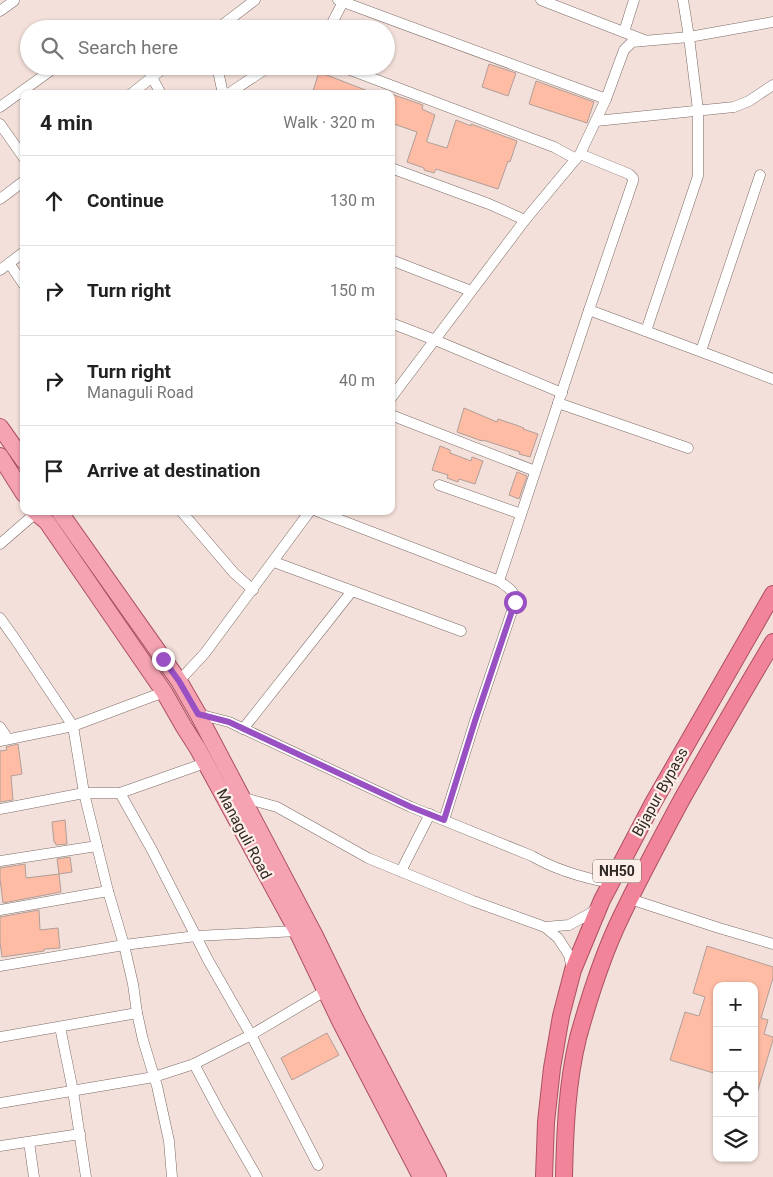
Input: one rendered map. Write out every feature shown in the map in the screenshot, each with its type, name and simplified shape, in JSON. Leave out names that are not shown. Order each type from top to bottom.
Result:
[{"type":"highway","name":"Bijapur Bypass","points":[[544,1177],[546,1122],[552,1068],[561,1016],[573,970],[602,900],[653,802],[773,594]]},
{"type":"highway","name":"Bijapur Bypass","points":[[564,1177],[569,1088],[578,1040],[590,996],[620,918],[661,837],[773,642]]},
{"type":"main road","points":[[0,427],[20,455]]},
{"type":"main road","points":[[0,456],[20,488]]},
{"type":"main road","name":"Managuli Road","points":[[39,515],[47,522],[164,692],[297,932],[332,987],[438,1177]]},
{"type":"main road","name":"Managuli Road","points":[[62,515],[179,681],[198,714],[315,936],[332,987],[421,1177]]},
{"type":"street","points":[[0,12],[14,0]]},
{"type":"street","points":[[229,20],[255,0]]},
{"type":"street","points":[[541,0],[645,40]]},
{"type":"street","points":[[624,32],[634,0]]},
{"type":"street","points":[[646,331],[698,176],[698,110],[683,0]]},
{"type":"street","points":[[333,20],[341,1],[392,20]]},
{"type":"street","points":[[395,21],[606,99]]},
{"type":"street","points":[[395,386],[435,340],[525,220],[578,156],[606,99],[624,50],[632,42],[689,37],[773,22]]},
{"type":"street","points":[[24,90],[44,75]]},
{"type":"street","points":[[137,90],[155,75]]},
{"type":"street","points":[[219,75],[222,90]]},
{"type":"street","points":[[234,90],[256,75]]},
{"type":"street","points":[[363,75],[554,148],[629,174],[633,178],[499,581]]},
{"type":"street","points":[[152,77],[159,90]]},
{"type":"street","points":[[596,121],[734,107],[743,104],[773,85]]},
{"type":"street","points":[[0,107],[20,93]]},
{"type":"street","points":[[0,124],[20,152]]},
{"type":"street","points":[[395,169],[489,204],[525,220]]},
{"type":"street","points":[[701,352],[760,175]]},
{"type":"street","points":[[0,199],[20,184]]},
{"type":"street","points":[[0,270],[20,255]]},
{"type":"street","points":[[395,262],[471,291]]},
{"type":"street","points":[[9,263],[20,279]]},
{"type":"street","points":[[589,310],[773,379]]},
{"type":"street","points":[[395,325],[562,393]]},
{"type":"street","points":[[558,403],[688,448]]},
{"type":"street","points":[[395,417],[535,471]]},
{"type":"street","points":[[439,485],[521,514]]},
{"type":"street","points":[[0,544],[33,515]]},
{"type":"street","points":[[184,515],[234,573],[253,590]]},
{"type":"street","points":[[179,681],[206,653],[307,515]]},
{"type":"street","points":[[327,515],[499,581],[513,591],[516,598],[444,820]]},
{"type":"street","points":[[274,562],[461,631]]},
{"type":"street","points":[[243,729],[352,591]]},
{"type":"street","points":[[0,618],[73,726],[84,793],[108,891],[124,945],[143,1040],[169,1141],[172,1177]]},
{"type":"street","points":[[0,727],[4,740],[73,726],[164,692]]},
{"type":"street","points":[[198,714],[229,722],[411,807],[532,856],[541,862],[580,876],[611,883]]},
{"type":"street","points":[[0,809],[84,793],[120,793],[205,763]]},
{"type":"street","points":[[120,793],[251,1035],[318,1165]]},
{"type":"street","points":[[241,796],[277,807],[368,858],[472,901],[545,927],[558,938],[569,955],[573,970]]},
{"type":"street","points":[[401,871],[430,814]]},
{"type":"street","points":[[0,861],[97,846]]},
{"type":"street","points":[[0,910],[108,891]]},
{"type":"street","points":[[630,899],[773,944]]},
{"type":"street","points":[[545,927],[569,925],[591,913],[602,900]]},
{"type":"street","points":[[0,966],[124,945],[196,936],[297,932]]},
{"type":"street","points":[[0,1103],[154,1077],[194,1064],[251,1035],[332,987]]},
{"type":"street","points":[[0,1037],[137,1013]]},
{"type":"street","points":[[60,1027],[73,1091],[86,1177]]},
{"type":"street","points":[[194,1064],[218,1111],[257,1177]]},
{"type":"street","points":[[0,1146],[80,1134]]},
{"type":"street","points":[[29,1142],[34,1177]]},
{"type":"building","points":[[489,64],[516,73],[508,96],[482,87]]},
{"type":"building","points":[[318,75],[327,75],[365,90],[313,90]]},
{"type":"building","points":[[536,81],[594,102],[587,123],[529,104]]},
{"type":"building","points":[[395,95],[423,105],[422,109],[435,115],[427,142],[447,148],[456,120],[517,141],[498,189],[436,169],[434,173],[407,162],[417,132],[395,124]]},
{"type":"building","points":[[464,408],[497,422],[498,419],[538,434],[530,457],[457,432]]},
{"type":"building","points":[[440,446],[450,450],[450,453],[471,461],[472,457],[483,461],[475,484],[459,479],[458,482],[447,478],[448,475],[432,470]]},
{"type":"building","points":[[517,472],[527,476],[519,499],[509,495]]},
{"type":"building","points":[[18,744],[22,774],[11,776],[13,800],[0,802],[0,751],[7,750],[6,747]]},
{"type":"building","points":[[65,820],[67,844],[56,845],[52,822]]},
{"type":"building","points":[[70,857],[72,872],[59,874],[57,859]]},
{"type":"building","points":[[25,864],[26,878],[59,874],[61,892],[3,903],[0,868]]},
{"type":"building","points":[[39,910],[40,930],[58,928],[60,948],[2,957],[0,917]]},
{"type":"building","points":[[707,946],[773,967],[773,978],[761,1018],[768,1020],[764,1034],[773,1037],[773,1040],[758,1090],[758,982],[713,982],[713,1073],[670,1060],[685,1012],[699,1016],[705,997],[693,993]]},
{"type":"building","points":[[327,1033],[339,1055],[292,1080],[281,1058]]},
{"type":"route","points":[[163,659],[179,681],[198,714],[229,722],[411,807],[444,820],[515,602]]}]
